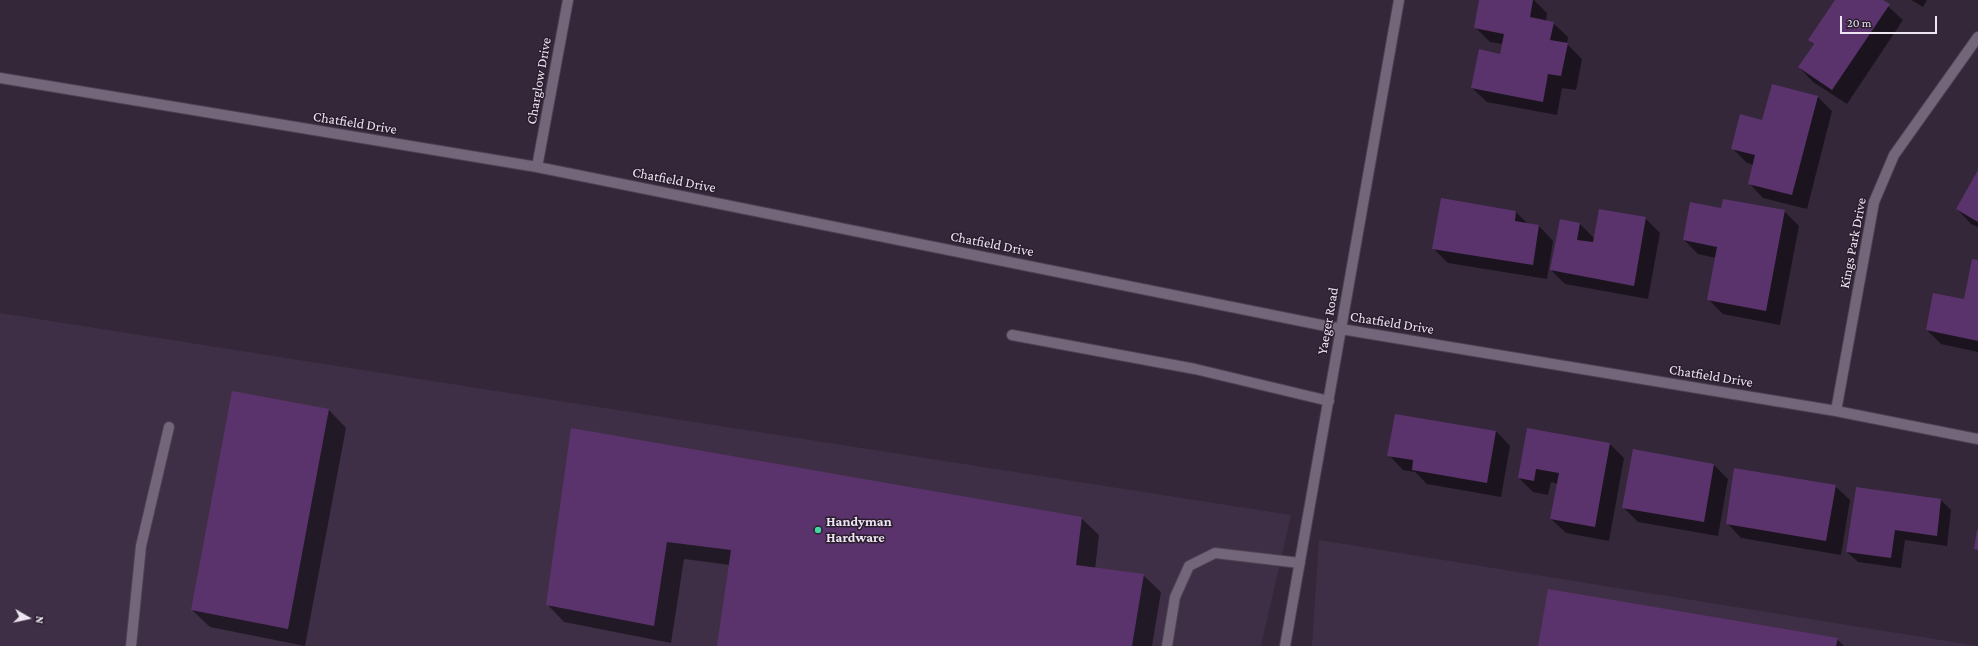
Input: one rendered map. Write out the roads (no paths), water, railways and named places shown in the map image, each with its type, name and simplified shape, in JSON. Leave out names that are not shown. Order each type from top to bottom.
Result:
[{"type":"street","name":"Charglow Drive","points":[[537,167],[568,0]]},
{"type":"street","name":"Yaeger Road","points":[[1285,646],[1399,0]]},
{"type":"street","name":"Kings Park Drive","points":[[1836,411],[1874,202],[1894,155],[1978,37]]},
{"type":"street","name":"Chatfield Drive","points":[[0,78],[537,167],[1341,329],[1836,411],[1978,439]]},
{"type":"street","points":[[1012,335],[1195,369],[1329,401]]},
{"type":"street","points":[[131,646],[141,546],[169,427]]},
{"type":"street","points":[[1167,646],[1175,597],[1189,566],[1214,553],[1300,563]]},
{"type":"place","name":"Handyman Hardware","points":[[818,530]]}]
